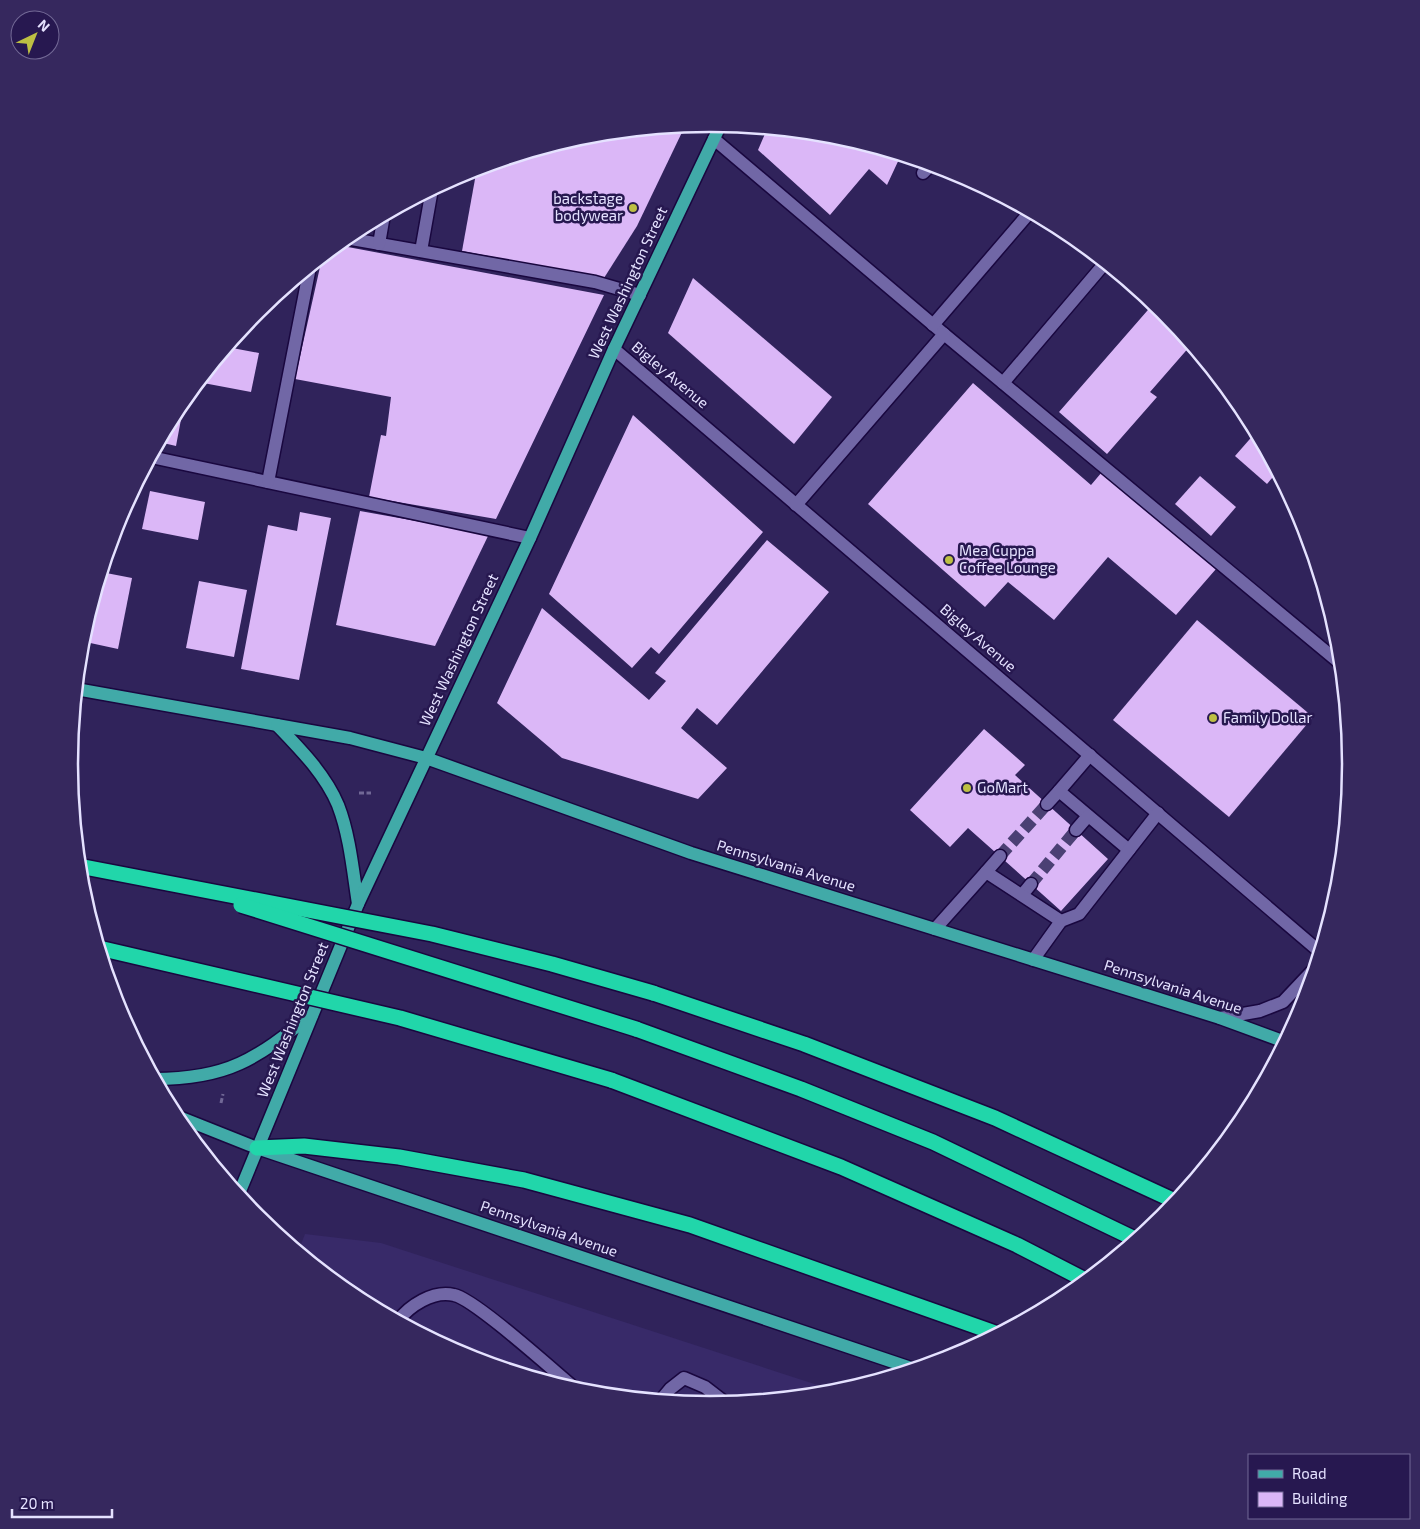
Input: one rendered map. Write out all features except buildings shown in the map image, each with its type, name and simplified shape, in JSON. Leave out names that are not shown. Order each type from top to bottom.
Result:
[{"type":"highway","points":[[86,867],[432,934],[552,964],[653,993],[804,1044],[995,1118],[1170,1199]]},
{"type":"highway","points":[[168,882],[636,1029],[802,1089],[933,1142],[1130,1237]]},
{"type":"highway","points":[[105,950],[400,1018],[611,1080],[841,1167],[1017,1245],[1079,1277]]},
{"type":"highway","points":[[258,1148],[304,1146],[399,1157],[524,1180],[690,1225],[991,1331]]},
{"type":"main road","name":"West Washington Street","points":[[241,1189],[358,904],[530,538],[614,349],[718,132]]},
{"type":"main road","name":"Pennsylvania Avenue","points":[[82,690],[350,738],[426,758],[691,853],[1220,1018],[1279,1040]]},
{"type":"main road","points":[[278,725],[316,768],[338,806],[349,848],[358,904]]},
{"type":"main road","points":[[161,1079],[199,1076],[229,1070],[260,1053],[313,1014]]},
{"type":"main road","name":"Pennsylvania Avenue","points":[[187,1120],[258,1148],[904,1366]]},
{"type":"street","points":[[714,139],[933,325],[1333,657]]},
{"type":"street","points":[[421,251],[431,197]]},
{"type":"street","points":[[933,325],[1026,217]]},
{"type":"street","points":[[378,244],[382,225]]},
{"type":"street","points":[[357,240],[595,282],[640,295]]},
{"type":"street","points":[[1003,383],[1101,268]]},
{"type":"street","points":[[268,482],[308,277]]},
{"type":"street","points":[[796,505],[944,334]]},
{"type":"street","name":"Bigley Avenue","points":[[614,349],[1315,948]]},
{"type":"street","points":[[157,458],[530,538]]},
{"type":"street","points":[[1047,804],[1090,755]]},
{"type":"street","points":[[1059,791],[1129,850]]},
{"type":"street","points":[[1033,960],[1061,921],[1079,914],[1158,813]]},
{"type":"street","points":[[1076,830],[1088,816]]},
{"type":"street","points":[[935,929],[1000,856]]},
{"type":"street","points":[[986,872],[1061,921]]},
{"type":"street","points":[[1022,895],[1031,884]]},
{"type":"street","points":[[1220,1018],[1260,1011],[1283,1002],[1305,979]]},
{"type":"street","points":[[402,1316],[406,1310],[432,1297],[454,1295],[476,1307],[564,1379]]},
{"type":"street","points":[[665,1396],[684,1378],[705,1387],[718,1397]]},
{"type":"path","points":[[354,794],[371,793]]},
{"type":"shaded area","points":[[305,1234],[381,1243],[823,1387],[751,1396],[669,1396],[627,1392],[546,1375],[468,1349],[430,1332],[359,1290],[300,1246]]},
{"type":"tunnel","points":[[1000,856],[1047,804]]},
{"type":"tunnel","points":[[1031,884],[1076,830]]},
{"type":"place","name":"backstage bodywear","points":[[633,208]]},
{"type":"place","name":"Mea Cuppa Coffee Lounge","points":[[949,560]]},
{"type":"place","name":"Family Dollar","points":[[1213,718]]},
{"type":"place","name":"GoMart","points":[[967,788]]}]
